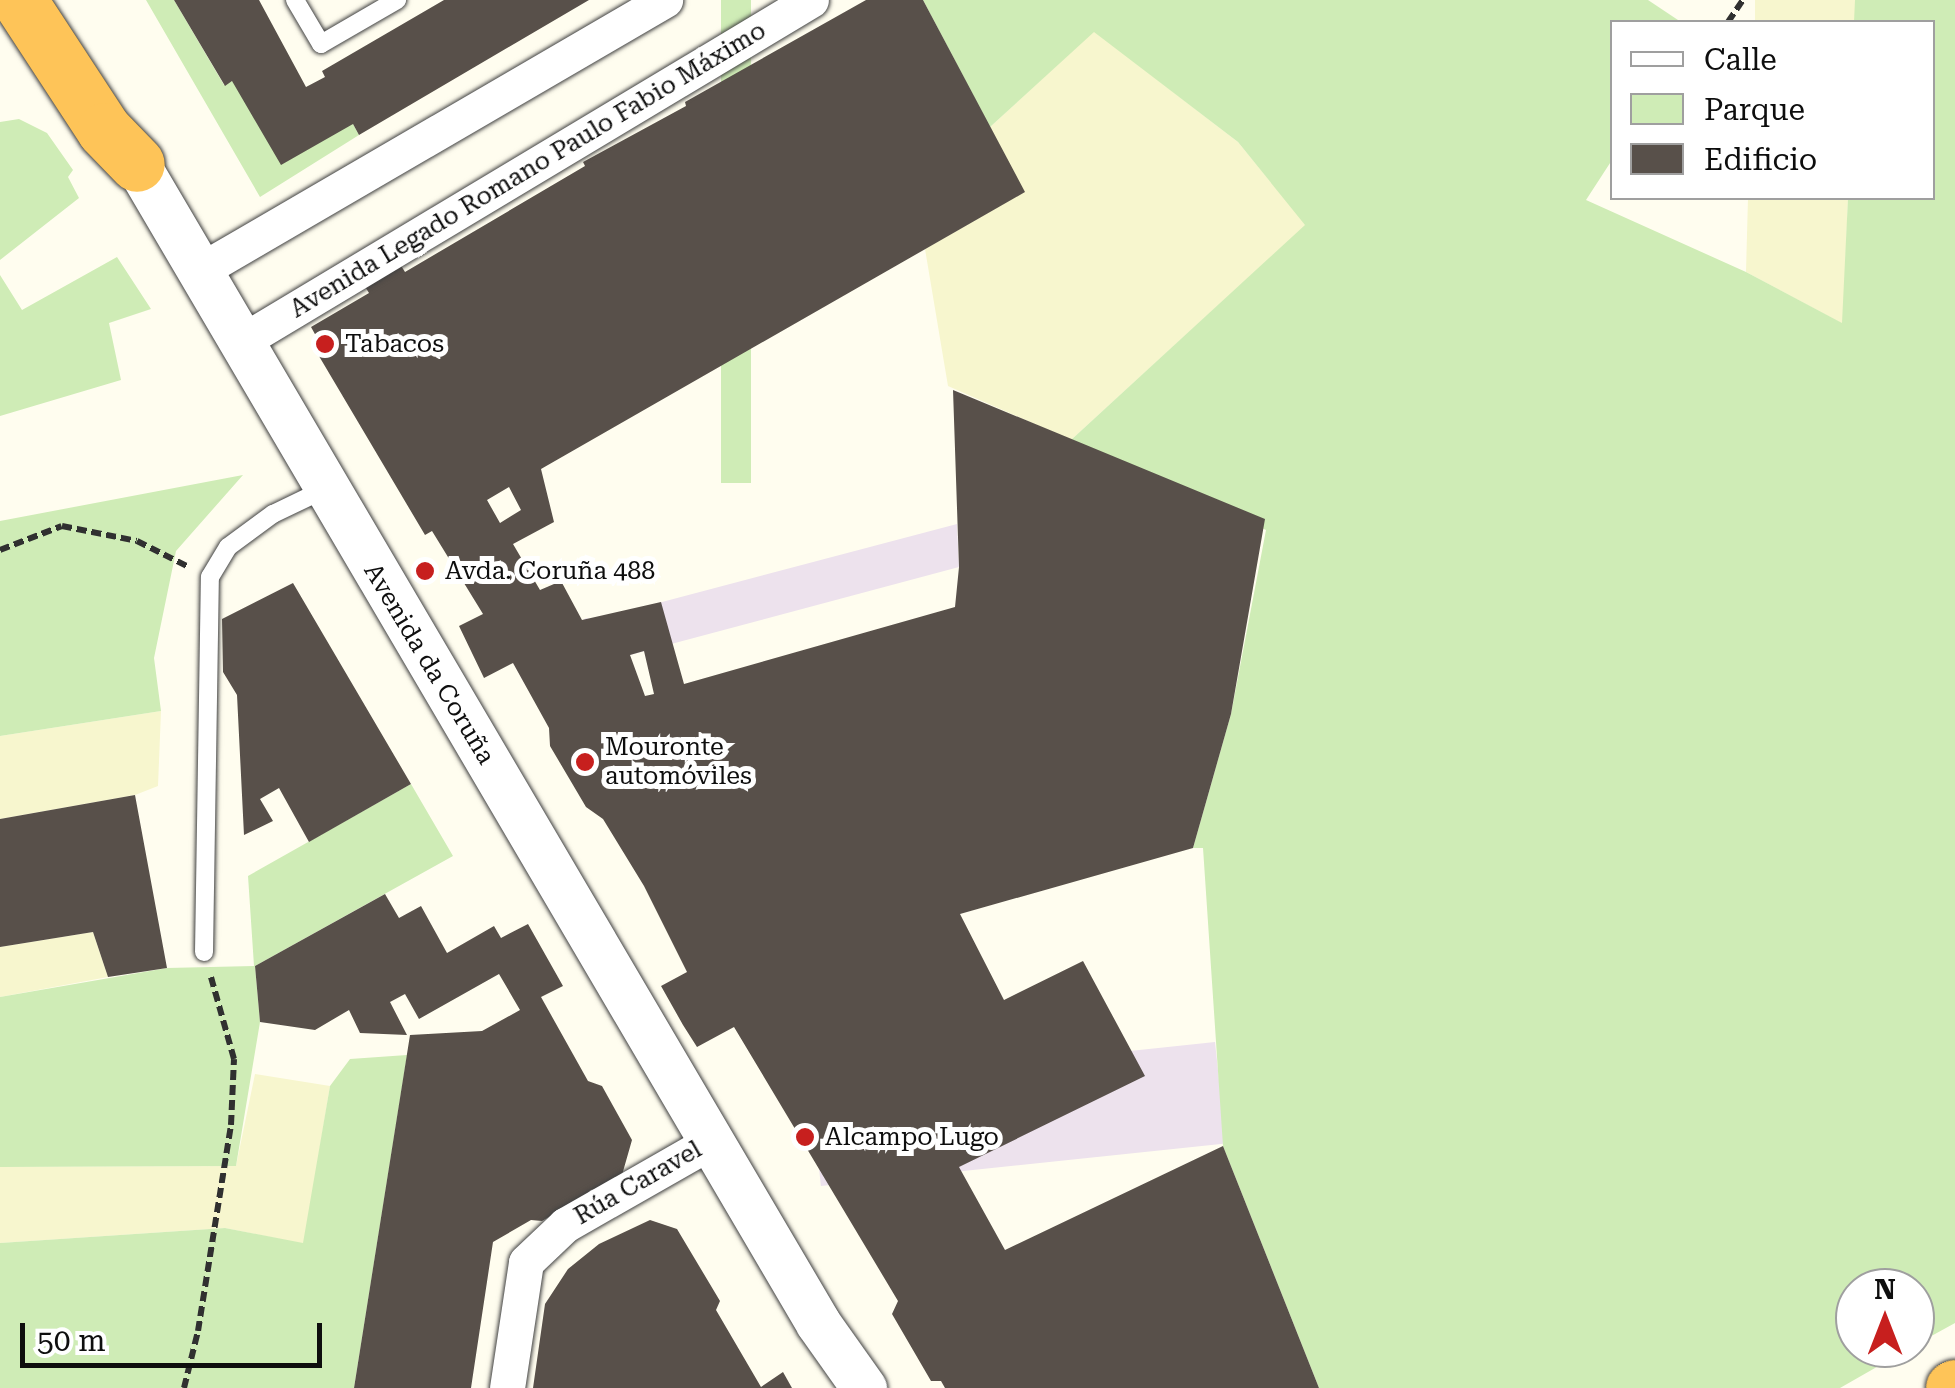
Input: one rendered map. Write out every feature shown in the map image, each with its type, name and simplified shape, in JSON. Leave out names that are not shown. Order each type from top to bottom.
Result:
[{"type":"highway","points":[[18,0],[104,130],[137,164]]},
{"type":"street","name":"Avenida da Coruña","points":[[48,0],[137,164],[244,340],[326,489],[818,1323],[864,1388]]},
{"type":"street","points":[[201,270],[666,0]]},
{"type":"street","name":"Avenida Legado Romano Paulo Fabio Máximo","points":[[244,340],[811,0]]},
{"type":"street","name":"Rúa Caravel","points":[[507,1388],[526,1262],[565,1225],[712,1141]]},
{"type":"street","name":"Avenida da Coruña","points":[[818,1323],[847,1388]]},
{"type":"lane","points":[[296,0],[320,44],[397,0]]},
{"type":"lane","points":[[204,952],[210,577],[228,547],[273,514],[326,489]]},
{"type":"path","points":[[0,550],[62,526],[137,541],[210,577]]},
{"type":"path","points":[[184,1388],[198,1331],[232,1108],[234,1059],[204,952]]},
{"type":"shaded area","points":[[957,524],[959,567],[630,655],[527,688],[513,663],[586,618],[594,620]]},
{"type":"shaded area","points":[[1215,1042],[1226,1143],[821,1186],[810,1085]]},
{"type":"green space","points":[[146,0],[174,0],[224,85],[232,81],[353,124],[359,135],[260,197]]},
{"type":"green space","points":[[721,0],[751,0],[751,483],[721,483]]},
{"type":"green space","points":[[923,0],[1648,0],[1678,20],[1610,20],[1610,163],[1586,200],[1746,272],[1842,323],[1848,200],[1935,200],[1935,20],[1854,20],[1855,0],[1955,0],[1955,1323],[1935,1334],[1935,1268],[1835,1268],[1835,1368],[1875,1368],[1840,1388],[1319,1388],[1223,1146],[1203,848],[1193,848],[1231,714],[1266,530],[1071,440],[1305,225],[1238,142],[1094,32],[990,127]]},
{"type":"green space","points":[[1755,0],[1855,0],[1855,20],[1755,20]]},
{"type":"green space","points":[[1094,31],[1238,142],[1306,225],[1071,440],[948,386],[925,249],[1024,192],[990,127]]},
{"type":"green space","points":[[19,119],[47,133],[73,170],[68,177],[79,198],[0,260],[0,122]]},
{"type":"green space","points":[[1748,200],[1848,200],[1843,324],[1746,272]]},
{"type":"green space","points":[[117,257],[151,309],[109,323],[121,380],[0,416],[0,275],[22,310]]},
{"type":"green space","points":[[243,475],[176,551],[154,658],[161,711],[0,736],[0,521]]},
{"type":"green space","points":[[161,711],[158,786],[135,795],[0,819],[0,736]]},
{"type":"green space","points":[[411,784],[453,856],[255,966],[260,1022],[236,1166],[0,1167],[0,997],[167,968],[254,966],[248,876]]},
{"type":"green space","points":[[93,932],[108,977],[0,997],[0,947]]},
{"type":"green space","points":[[407,1055],[354,1388],[0,1388],[0,1243],[225,1228],[303,1243],[330,1086],[350,1059]]},
{"type":"green space","points":[[255,1074],[330,1086],[304,1244],[225,1228],[0,1243],[0,1167],[236,1166]]},
{"type":"building","points":[[174,0],[259,0],[306,87],[325,77],[322,71],[444,0],[589,0],[359,135],[353,124],[281,165],[232,81],[225,86]]},
{"type":"building","points":[[866,0],[923,0],[1025,192],[541,469],[554,522],[513,544],[540,590],[561,581],[582,620],[661,602],[684,684],[955,607],[959,567],[953,390],[1265,519],[1231,714],[1193,848],[960,914],[1004,1000],[1083,961],[1145,1076],[959,1167],[1005,1250],[1223,1146],[1319,1388],[945,1388],[941,1381],[931,1381],[892,1314],[898,1301],[734,1027],[697,1047],[683,1025],[661,986],[687,972],[644,886],[603,819],[586,807],[550,746],[549,728],[513,663],[484,678],[459,626],[483,614],[432,531],[425,535],[313,346],[316,336],[311,327],[369,293],[364,285],[400,264],[405,272],[585,166],[583,162],[686,106],[685,102]],"holes":[[[509,487],[521,510],[500,523],[487,500]],[[644,651],[654,694],[645,696],[630,655]]]},
{"type":"building","points":[[293,583],[411,784],[309,842],[279,788],[260,799],[273,821],[244,835],[237,695],[223,672],[222,619]]},
{"type":"building","points":[[135,795],[167,968],[108,977],[93,932],[0,947],[0,819]]},
{"type":"building","points":[[385,894],[399,918],[421,906],[447,953],[494,926],[501,938],[528,924],[563,986],[541,997],[588,1081],[602,1086],[632,1140],[622,1175],[542,1221],[531,1220],[493,1242],[471,1388],[354,1388],[410,1035],[482,1031],[520,1010],[499,974],[419,1019],[405,994],[390,1002],[407,1035],[360,1033],[349,1010],[315,1030],[260,1022],[255,966]]},
{"type":"building","points":[[650,1220],[677,1229],[720,1301],[716,1310],[761,1387],[783,1372],[792,1388],[533,1388],[545,1304],[568,1269],[599,1244]]},
{"type":"place","name":"Tabacos","points":[[325,344]]},
{"type":"place","name":"Avda. Coruña 488","points":[[425,571]]},
{"type":"place","name":"Mouronte automóviles","points":[[585,762]]},
{"type":"place","name":"Alcampo Lugo","points":[[805,1137]]}]
